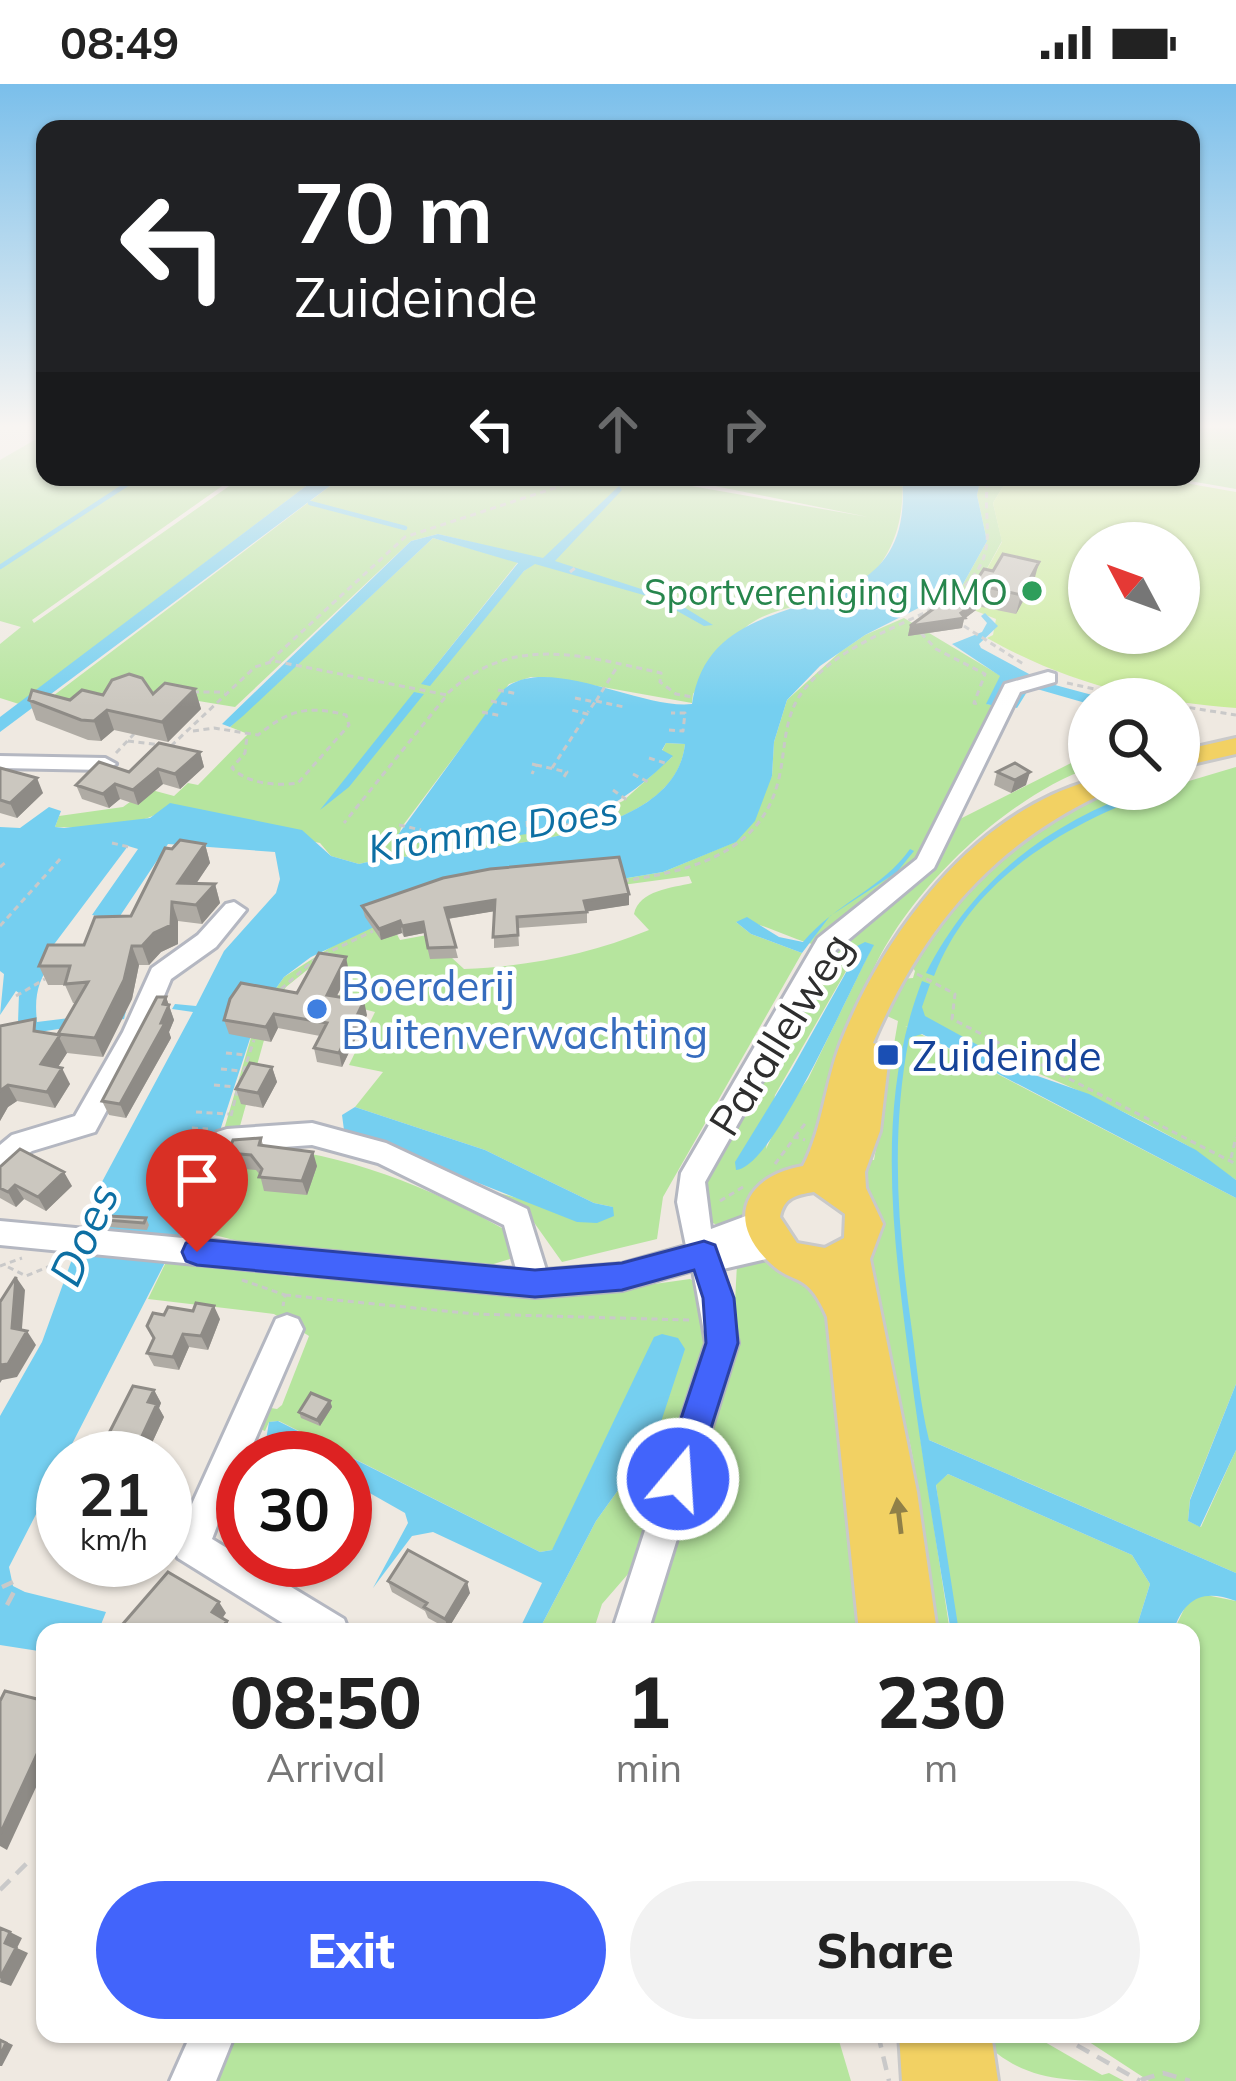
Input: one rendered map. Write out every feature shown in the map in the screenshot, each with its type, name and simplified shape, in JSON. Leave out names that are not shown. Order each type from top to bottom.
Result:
[{"type":"main road","points":[[1200,754],[1236,746]]},
{"type":"main road","points":[[831,1185],[848,1172],[869,1096],[875,1006],[892,966],[944,890],[1007,835],[1068,802]]},
{"type":"main road","points":[[793,1180],[831,1185],[862,1210],[866,1223],[861,1244],[831,1259],[790,1258],[767,1234],[764,1204],[775,1189],[793,1180]]},
{"type":"main road","points":[[831,1259],[831,1283],[845,1317],[881,1623]]},
{"type":"main road","points":[[831,1259],[896,1492],[913,1623]]},
{"type":"street","name":"Parallelweg","points":[[632,1623],[722,1343],[718,1298],[691,1195],[700,1162],[741,1100],[827,944],[926,863],[1012,688],[1037,680]]},
{"type":"street","points":[[0,762],[105,764]]},
{"type":"street","points":[[0,1161],[22,1144],[85,1124],[136,1032],[161,974],[207,941],[234,910]]},
{"type":"street","points":[[225,1128],[312,1134],[386,1154],[517,1218],[535,1284]]},
{"type":"street","points":[[4,1246],[72,1244],[186,1251],[535,1284],[622,1276],[704,1254],[727,1257],[767,1234]]},
{"type":"street","points":[[287,1329],[191,1546],[316,1623]]},
{"type":"street","points":[[193,2081],[209,2043]]},
{"type":"path","points":[[268,663],[405,537],[456,520]]},
{"type":"path","points":[[949,598],[968,585],[992,542],[988,520]]},
{"type":"path","points":[[609,883],[706,864],[739,848],[771,805],[784,729],[804,690],[827,666],[873,638],[932,609],[940,616]]},
{"type":"path","points":[[958,619],[974,636],[1008,654],[1037,680],[1068,686]]},
{"type":"path","points":[[922,634],[936,650],[985,674],[974,704],[1000,708]]},
{"type":"path","points":[[344,824],[448,695],[480,665],[523,654],[619,664],[661,673],[661,682],[676,694],[692,697]]},
{"type":"path","points":[[128,741],[170,746],[255,667],[268,663],[448,695]]},
{"type":"path","points":[[552,768],[619,664]]},
{"type":"path","points":[[499,690],[518,694]]},
{"type":"path","points":[[190,692],[227,692]]},
{"type":"path","points":[[575,698],[624,707]]},
{"type":"path","points":[[491,701],[511,705]]},
{"type":"path","points":[[669,730],[683,731],[687,703]]},
{"type":"path","points":[[191,731],[214,728],[258,735],[291,707],[309,705],[346,716],[349,724],[298,783],[276,786],[236,774],[232,768],[245,753],[247,736]]},
{"type":"path","points":[[1200,709],[1236,715]]},
{"type":"path","points":[[568,710],[587,714]]},
{"type":"path","points":[[482,712],[502,716]]},
{"type":"path","points":[[671,713],[686,713]]},
{"type":"path","points":[[105,764],[143,725]]},
{"type":"path","points":[[649,758],[668,764]]},
{"type":"path","points":[[532,774],[534,765],[570,772],[562,780]]},
{"type":"path","points":[[633,774],[650,783]]},
{"type":"path","points":[[613,790],[627,800]]},
{"type":"path","points":[[587,804],[601,814]]},
{"type":"path","points":[[560,815],[569,827]]},
{"type":"path","points":[[527,821],[528,835]]},
{"type":"path","points":[[494,824],[494,838]]},
{"type":"path","points":[[399,825],[421,830]]},
{"type":"path","points":[[476,840],[478,826]]},
{"type":"path","points":[[112,843],[128,847]]},
{"type":"path","points":[[0,926],[61,859]]},
{"type":"path","points":[[0,867],[6,862]]},
{"type":"path","points":[[276,998],[315,960],[376,929]]},
{"type":"path","points":[[16,995],[42,985],[52,966]]},
{"type":"path","points":[[933,980],[955,994],[952,1019],[1233,1163],[1236,1137]]},
{"type":"path","points":[[186,1251],[207,1225],[206,1199],[232,1100],[259,1027]]},
{"type":"path","points":[[226,1053],[246,1055]]},
{"type":"path","points":[[220,1069],[241,1071]]},
{"type":"path","points":[[214,1085],[235,1087]]},
{"type":"path","points":[[196,1112],[225,1128]]},
{"type":"path","points":[[192,1128],[225,1128]]},
{"type":"path","points":[[4,1246],[26,1276],[58,1265],[72,1244]]},
{"type":"path","points":[[226,1275],[285,1295],[279,1318],[287,1329]]},
{"type":"path","points":[[2,1587],[15,1585],[7,1605]]},
{"type":"path","points":[[0,1890],[27,1863]]},
{"type":"path","points":[[896,2043],[946,2068]]},
{"type":"path","points":[[1073,2043],[1140,2081],[1163,2073],[1190,2081]]},
{"type":"green space","points":[[0,520],[174,520],[32,620],[34,623],[180,520],[261,520],[19,704],[0,698],[0,644],[21,627],[0,621]]},
{"type":"green space","points":[[285,520],[899,520],[891,546],[872,574],[842,594],[753,622],[721,655],[693,694],[692,703],[552,678],[531,677],[509,684],[401,828],[397,843],[564,828],[623,801],[672,757],[662,751],[666,743],[685,744],[671,780],[641,806],[598,825],[548,838],[359,864],[331,856],[320,843],[161,812],[110,826],[55,827],[59,816],[123,807],[148,789],[174,796],[188,783],[198,785],[248,734],[230,727],[433,538],[518,562],[422,683],[524,571],[541,559],[438,534],[411,541],[235,707],[168,696],[45,702]]},
{"type":"green space","points":[[982,520],[997,520],[1002,541],[966,607],[944,597],[962,586],[987,541]]},
{"type":"green space","points":[[997,520],[1236,520],[1236,708],[1200,704],[1200,678],[1075,678],[1048,668],[987,638],[993,635],[996,619],[966,607],[1002,542]]},
{"type":"green space","points":[[904,618],[1001,676],[987,704],[995,706],[921,861],[818,945],[736,922],[751,934],[802,953],[663,1197],[657,1239],[562,1262],[523,1207],[495,1192],[529,1201],[613,1207],[594,1203],[485,1150],[355,1107],[383,1072],[349,1065],[375,1012],[336,1002],[353,968],[317,962],[286,987],[273,1008],[235,1144],[343,1161],[410,1184],[509,1232],[517,1245],[513,1258],[487,1266],[238,1241],[183,1227],[223,1133],[258,1014],[284,977],[342,940],[395,917],[663,872],[735,842],[772,776],[774,742],[787,700],[865,635]],"holes":[[[689,876],[692,883],[657,891],[642,900],[634,914],[649,930],[581,953],[535,962],[464,969],[427,935],[400,940],[393,927],[489,903]]]},
{"type":"green space","points":[[1068,765],[1068,778],[982,833],[918,899],[872,972],[823,1152],[746,1219],[719,1226],[705,1219],[701,1174],[829,956],[952,823]],"holes":[[[873,945],[808,1079],[783,1113],[766,1149],[775,1095],[857,952]]]},
{"type":"green space","points":[[1236,767],[1236,1180],[1190,1147],[1086,1094],[905,1026],[1236,1198],[1236,1384],[1190,1499],[1188,1521],[1201,1527],[1236,1450],[1236,1573],[920,1436],[949,1623],[920,1623],[900,1479],[914,1464],[909,1439],[891,1425],[856,1179],[860,1158],[874,1160],[898,1021],[887,1016],[900,979],[913,978],[915,971],[908,961],[951,896],[1068,806],[1068,810],[1200,810],[1200,778]]},
{"type":"green space","points":[[168,1258],[294,1277],[312,1269],[569,1296],[690,1279],[701,1285],[709,1341],[635,1566],[602,1604],[596,1623],[543,1623],[596,1521],[656,1437],[552,1550],[540,1552],[372,1468],[372,1431],[299,1431],[279,1421],[269,1422],[265,1431],[252,1425],[259,1406],[277,1409],[282,1405],[309,1336],[274,1314],[148,1299]]},
{"type":"green space","points":[[756,1259],[789,1265],[824,1285],[869,1623],[642,1623],[734,1321],[737,1264]]},
{"type":"green space","points":[[948,1474],[1132,1555],[1150,1584],[1138,1623],[954,1623],[936,1484]]},
{"type":"green space","points":[[1201,1594],[1236,1601],[1236,2081],[1149,2081],[1091,2043],[1200,2043],[1200,1623],[1177,1623],[1188,1601]]},
{"type":"green space","points":[[227,2043],[840,2043],[851,2081],[210,2081]]},
{"type":"green space","points":[[985,2043],[1047,2043],[1102,2075],[1109,2073],[1124,2081],[1042,2075]]},
{"type":"water","points":[[261,520],[284,520],[0,732],[0,717]]},
{"type":"water","points":[[583,520],[594,520],[555,561],[669,598],[713,625],[704,626],[654,598],[535,564],[524,571],[430,686],[421,684],[518,563],[433,538],[243,716],[230,727],[222,724],[411,541],[438,534],[543,558]]},
{"type":"water","points":[[899,520],[982,520],[987,541],[962,586],[865,635],[820,666],[787,700],[774,742],[772,776],[755,821],[736,842],[663,872],[395,917],[311,957],[284,977],[258,1014],[198,1198],[79,1431],[36,1431],[36,1514],[9,1567],[13,1586],[106,1612],[102,1623],[36,1623],[36,1651],[0,1645],[0,1416],[42,1342],[96,1193],[193,1012],[172,1009],[175,1004],[196,1006],[224,951],[276,893],[280,879],[275,852],[168,844],[118,919],[92,915],[138,849],[128,846],[46,955],[53,959],[36,1004],[37,1022],[126,1011],[124,1019],[0,1038],[18,1023],[19,993],[0,1015],[4,974],[0,971],[0,827],[20,828],[49,807],[61,811],[55,827],[64,828],[150,818],[170,803],[302,830],[331,856],[359,864],[494,847],[598,825],[640,806],[671,780],[685,744],[666,743],[662,750],[673,756],[609,806],[550,830],[405,844],[395,839],[503,690],[521,680],[543,677],[671,704],[692,704],[708,661],[736,633],[848,587],[879,565],[898,531]]},
{"type":"water","points":[[985,613],[998,626],[979,644],[981,648],[1044,682],[1068,688],[1068,698],[1030,687],[1017,708],[1013,707],[1027,684],[1013,679],[995,706],[986,704],[1000,676],[952,644],[982,632],[987,623],[981,616]]},
{"type":"water","points":[[414,692],[424,694],[349,787],[320,810]]},
{"type":"water","points":[[1096,810],[1110,810],[1059,837],[998,882],[951,941],[934,976],[926,973],[966,910],[990,883]]},
{"type":"water","points":[[910,849],[914,851],[897,872],[834,913],[887,874]]},
{"type":"water","points":[[747,917],[779,937],[803,942],[829,917],[802,953],[751,934],[736,922]]},
{"type":"water","points":[[865,942],[874,945],[791,1108],[752,1161],[736,1170],[735,1162],[849,967],[855,947]]},
{"type":"water","points":[[922,981],[930,984],[922,1007],[925,1016],[1029,1073],[1089,1094],[1196,1150],[1236,1180],[1236,1198],[922,1034],[909,1038],[899,1112],[900,1221],[929,1440],[1236,1573],[1236,1601],[1204,1596],[1189,1604],[1177,1623],[1138,1623],[1150,1584],[1132,1555],[948,1474],[936,1485],[958,1623],[950,1623],[913,1386],[893,1211],[893,1118],[908,1026]]},
{"type":"water","points":[[355,1107],[485,1150],[594,1203],[613,1207],[614,1216],[597,1223],[577,1222],[344,1130],[342,1115]]},
{"type":"water","points":[[654,1337],[678,1338],[685,1349],[656,1437],[596,1521],[543,1623],[522,1623],[542,1583],[433,1532],[412,1536],[373,1588],[408,1523],[405,1513],[372,1494],[372,1468],[540,1552],[552,1550]]},
{"type":"water","points":[[1236,1384],[1236,1450],[1200,1527],[1188,1521],[1190,1500]]},
{"type":"water","points":[[278,1421],[298,1431],[268,1431],[269,1422]]},
{"type":"building","points":[[1003,554],[1039,562],[1021,595],[974,584],[984,569],[993,571]]},
{"type":"building","points":[[955,593],[978,600],[961,613],[965,618],[910,626]]},
{"type":"building","points":[[129,674],[142,678],[153,694],[165,683],[195,689],[162,722],[107,710],[94,721],[81,720],[29,700],[32,690],[70,700],[82,690],[103,695],[112,680]]},
{"type":"building","points":[[159,743],[200,752],[175,774],[158,769],[133,790],[115,784],[103,794],[76,785],[99,762],[129,772]]},
{"type":"building","points":[[1015,763],[1030,772],[1015,780],[997,772]]},
{"type":"building","points":[[0,768],[37,778],[10,803],[0,800]]},
{"type":"building","points":[[180,840],[205,844],[178,883],[215,884],[196,905],[172,902],[171,925],[142,946],[132,946],[124,980],[95,1038],[58,1034],[88,982],[65,984],[70,966],[39,966],[48,945],[84,945],[95,917],[131,916],[165,848],[172,849]]},
{"type":"building","points":[[619,857],[629,894],[584,901],[587,912],[517,917],[518,935],[493,937],[495,900],[445,908],[456,947],[428,948],[423,922],[402,926],[400,921],[379,929],[362,906],[443,878],[490,869]]},
{"type":"building","points":[[319,953],[346,957],[327,995],[364,1001],[339,1053],[314,1048],[327,1023],[274,1014],[266,1027],[224,1020],[241,983],[297,993]]},
{"type":"building","points":[[157,997],[166,997],[163,1004],[169,1005],[161,1023],[165,1023],[120,1104],[102,1101]]},
{"type":"building","points":[[35,1019],[34,1031],[60,1035],[41,1064],[62,1068],[47,1092],[8,1085],[0,1091],[0,1026]]},
{"type":"building","points":[[250,1063],[272,1067],[258,1093],[236,1089]]},
{"type":"building","points":[[261,1138],[259,1145],[313,1152],[302,1181],[259,1177],[262,1169],[251,1155],[228,1153],[233,1140]]},
{"type":"building","points":[[20,1149],[64,1172],[38,1197],[15,1185],[8,1192],[0,1188],[0,1167]]},
{"type":"building","points":[[107,1216],[146,1218],[144,1223],[105,1220]]},
{"type":"building","points":[[16,1277],[12,1328],[27,1331],[8,1364],[0,1365],[0,1302]]},
{"type":"building","points":[[196,1303],[214,1306],[201,1336],[183,1334],[173,1357],[147,1353],[154,1338],[147,1326],[153,1313],[164,1315],[168,1307],[193,1311]]},
{"type":"building","points":[[133,1386],[154,1390],[148,1402],[157,1404],[144,1431],[110,1431]]},
{"type":"building","points":[[311,1393],[330,1401],[317,1420],[299,1412]]},
{"type":"building","points":[[408,1550],[467,1582],[445,1619],[388,1581]]},
{"type":"building","points":[[192,1586],[219,1602],[212,1612],[226,1623],[124,1623],[155,1587]]},
{"type":"building","points":[[5,1691],[36,1699],[36,1756],[0,1834],[0,1701]]},
{"type":"building","points":[[0,1928],[10,1932],[5,1943],[16,1948],[0,1978]]},
{"type":"waterway","points":[[0,567],[72,520]]},
{"type":"waterway","points":[[375,520],[405,528]]},
{"type":"place","name":"Sportvereniging MMO","points":[[1032,591]]},
{"type":"place","name":"Boerderij Buitenverwachting","points":[[317,1009]]},
{"type":"place","name":"Zuideinde","points":[[888,1055]]},
{"type":"route","points":[[197,1252],[535,1284],[622,1276],[704,1254],[718,1298],[722,1343],[678,1479]]},
{"type":"water label","name":"Kromme Does","points":[[493,829]]},
{"type":"water label","name":"Does","points":[[83,1234]]}]
